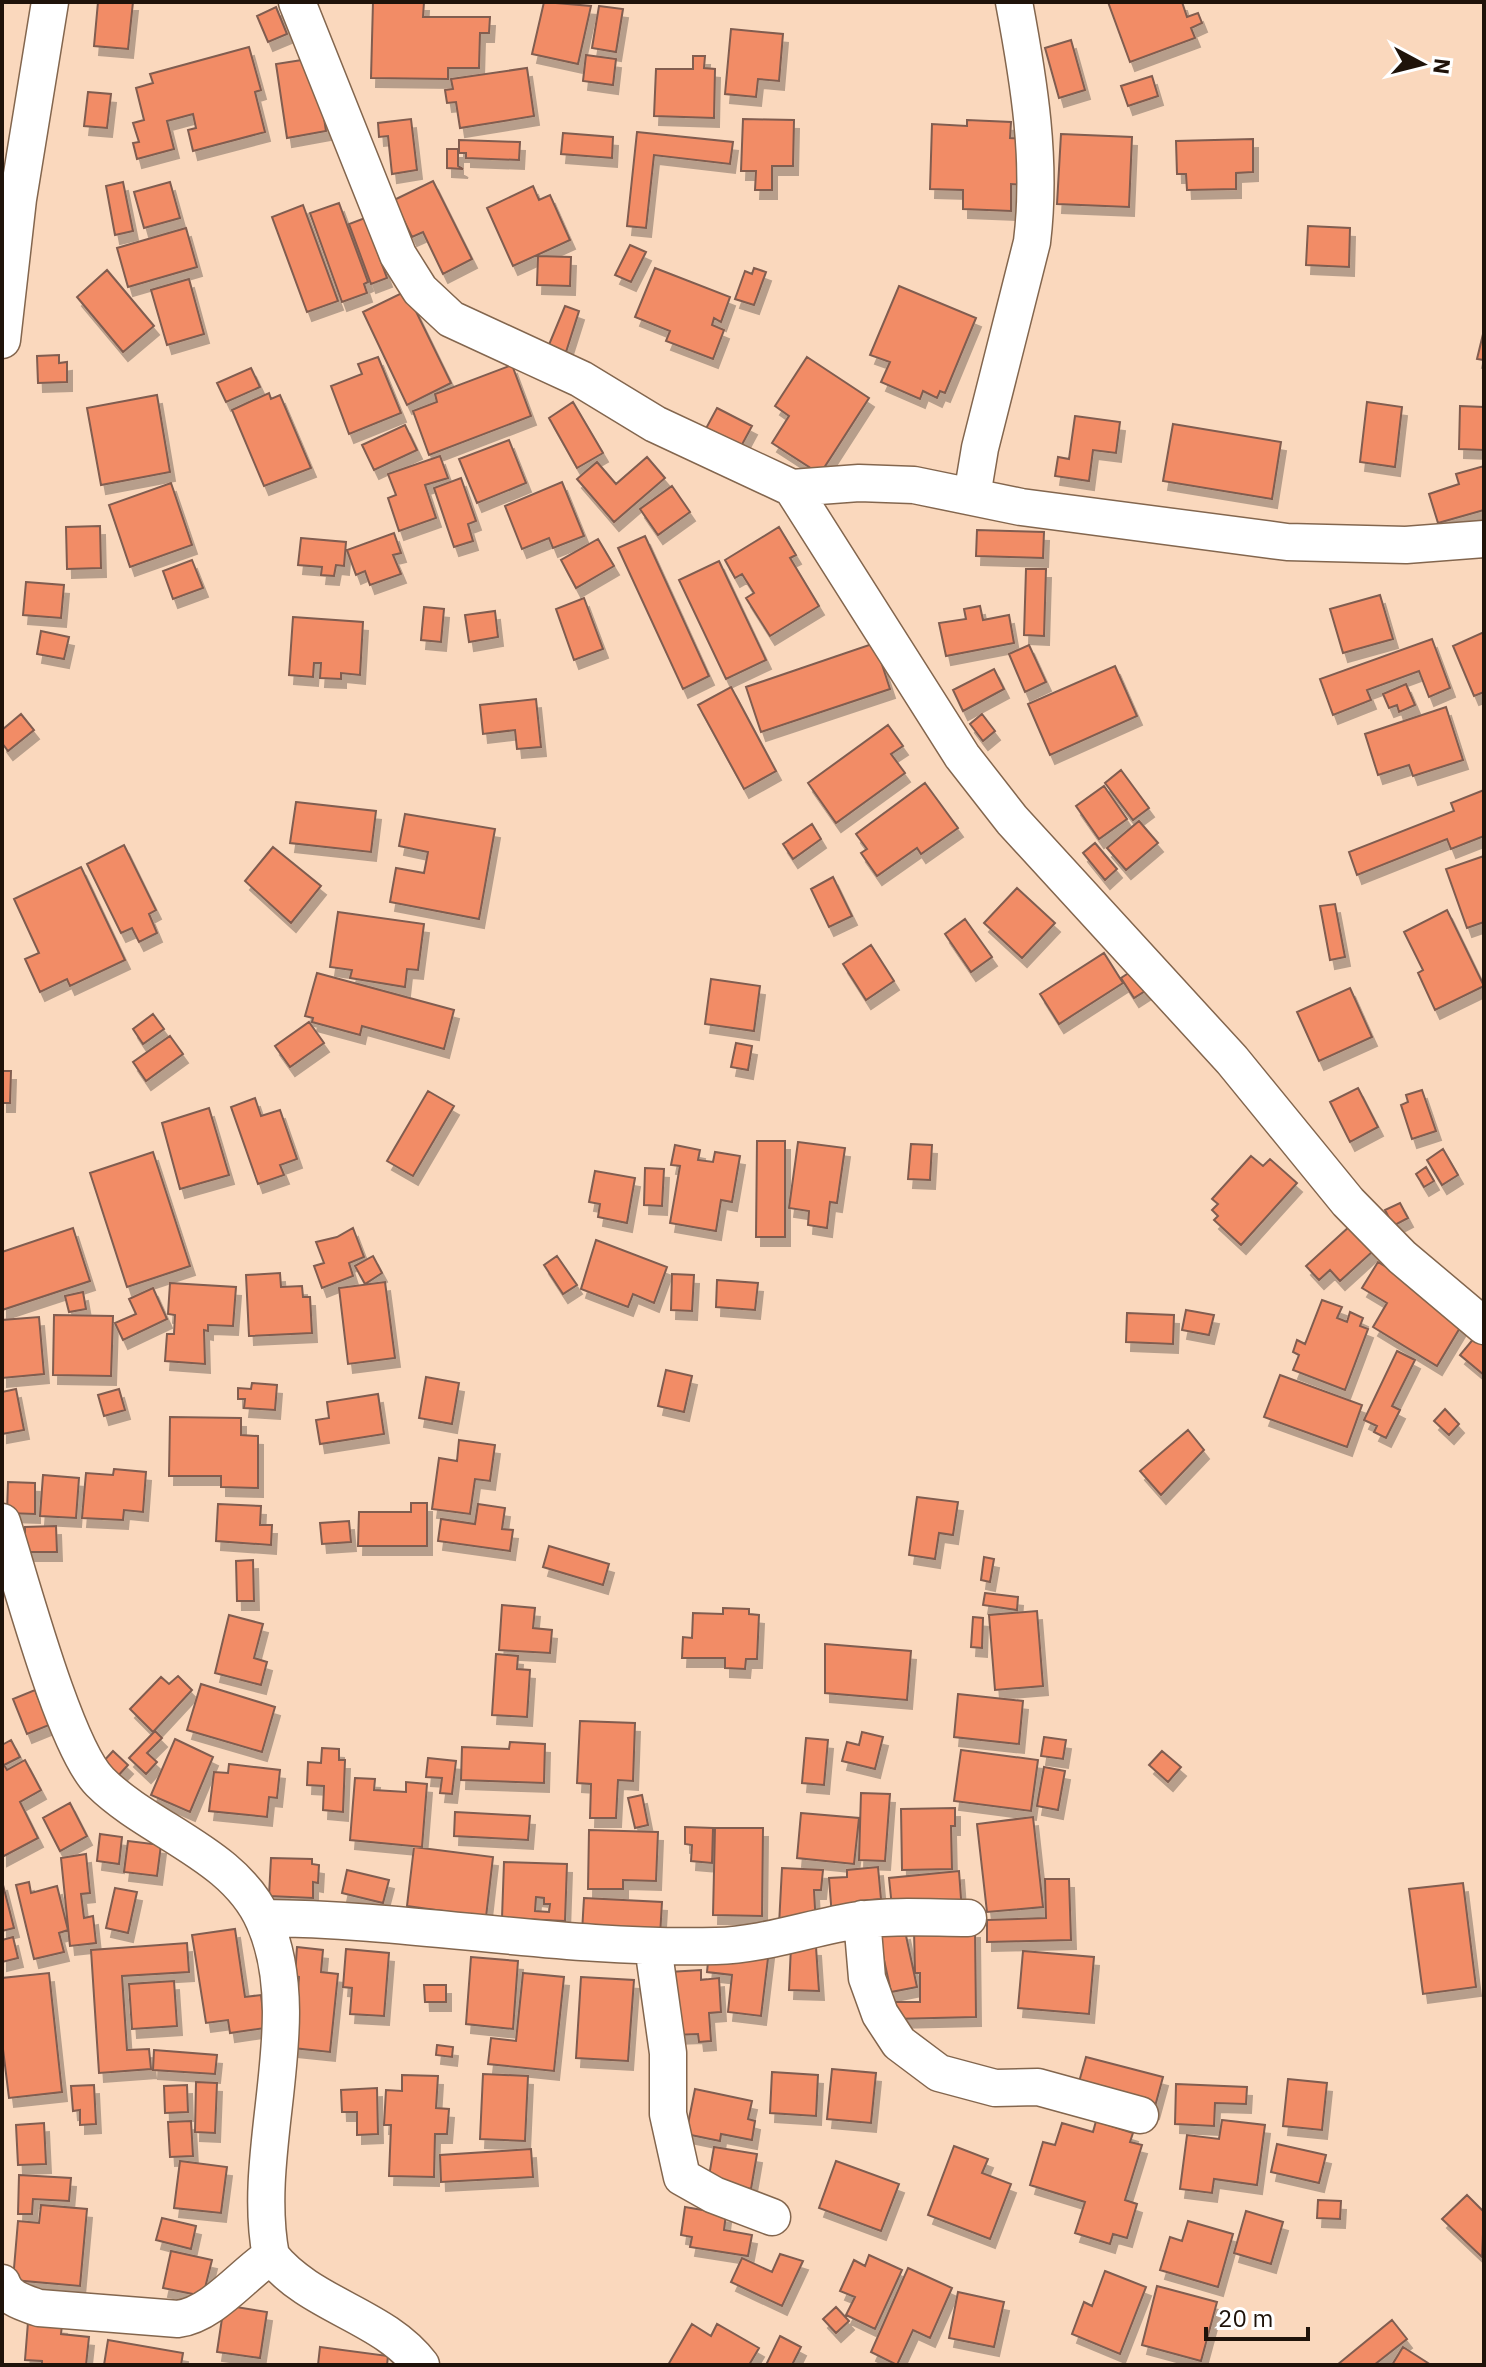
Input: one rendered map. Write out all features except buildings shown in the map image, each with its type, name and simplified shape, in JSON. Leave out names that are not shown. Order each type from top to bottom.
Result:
[{"type":"street","points":[[2,340],[18,199],[50,2]]},
{"type":"street","points":[[297,2],[398,255],[420,290],[451,319],[473,331],[581,379],[655,424],[792,488],[859,483],[914,485],[1021,507],[1287,542],[1406,545],[1484,539]]},
{"type":"street","points":[[972,496],[980,448],[1026,266],[1036,211],[1034,125],[1014,2]]},
{"type":"street","points":[[792,488],[962,756],[1012,820],[1232,1060],[1348,1202],[1402,1257],[1484,1326]]},
{"type":"street","points":[[2,1522],[69,1726],[97,1780],[140,1816],[192,1848],[238,1883],[263,1918],[278,1957],[281,1998],[264,2192],[271,2256],[301,2284],[404,2342],[421,2365]]},
{"type":"street","points":[[263,1918],[343,1919],[653,1946],[720,1946],[862,1919],[968,1918]]},
{"type":"street","points":[[862,1919],[867,1978],[880,2014],[899,2043],[939,2073],[995,2088],[1038,2087],[1140,2115]]},
{"type":"street","points":[[653,1946],[668,2053],[668,2114],[682,2177],[714,2195],[772,2217]]},
{"type":"street","points":[[2,2283],[4,2289],[18,2301],[39,2308],[178,2319],[195,2317],[245,2272],[271,2256]]}]
